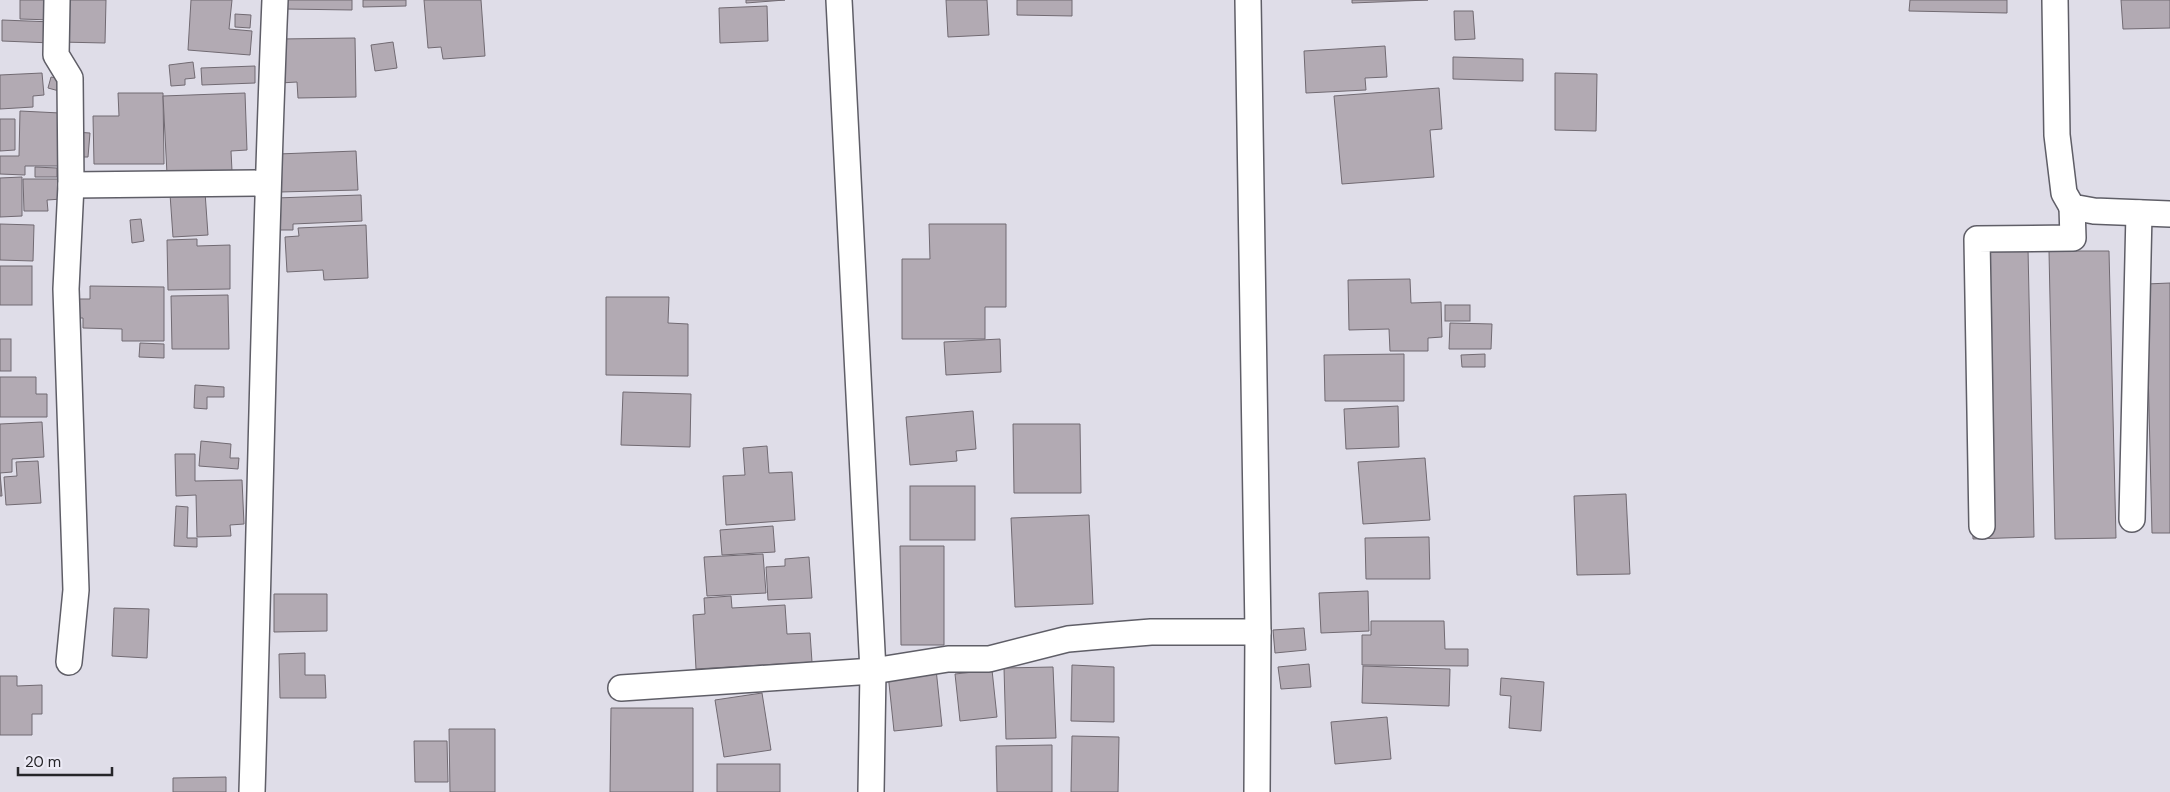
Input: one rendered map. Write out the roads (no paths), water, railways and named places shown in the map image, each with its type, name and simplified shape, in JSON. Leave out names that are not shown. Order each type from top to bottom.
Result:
[{"type":"street","points":[[57,0],[56,55],[70,78],[71,186],[66,289],[76,590],[69,662]]},
{"type":"street","points":[[252,792],[262,454],[267,183],[275,0]]},
{"type":"street","points":[[839,0],[873,671],[871,792]]},
{"type":"street","points":[[1248,0],[1258,632],[1257,792]]},
{"type":"street","points":[[1982,526],[1977,239],[2073,238],[2072,207],[2064,193],[2057,135],[2055,0]]},
{"type":"street","points":[[71,186],[267,183]]},
{"type":"street","points":[[2072,207],[2094,211],[2170,214]]},
{"type":"street","points":[[2132,519],[2139,213]]},
{"type":"street","points":[[621,688],[873,671],[948,659],[989,659],[1076,638],[1151,632],[1258,632]]}]
